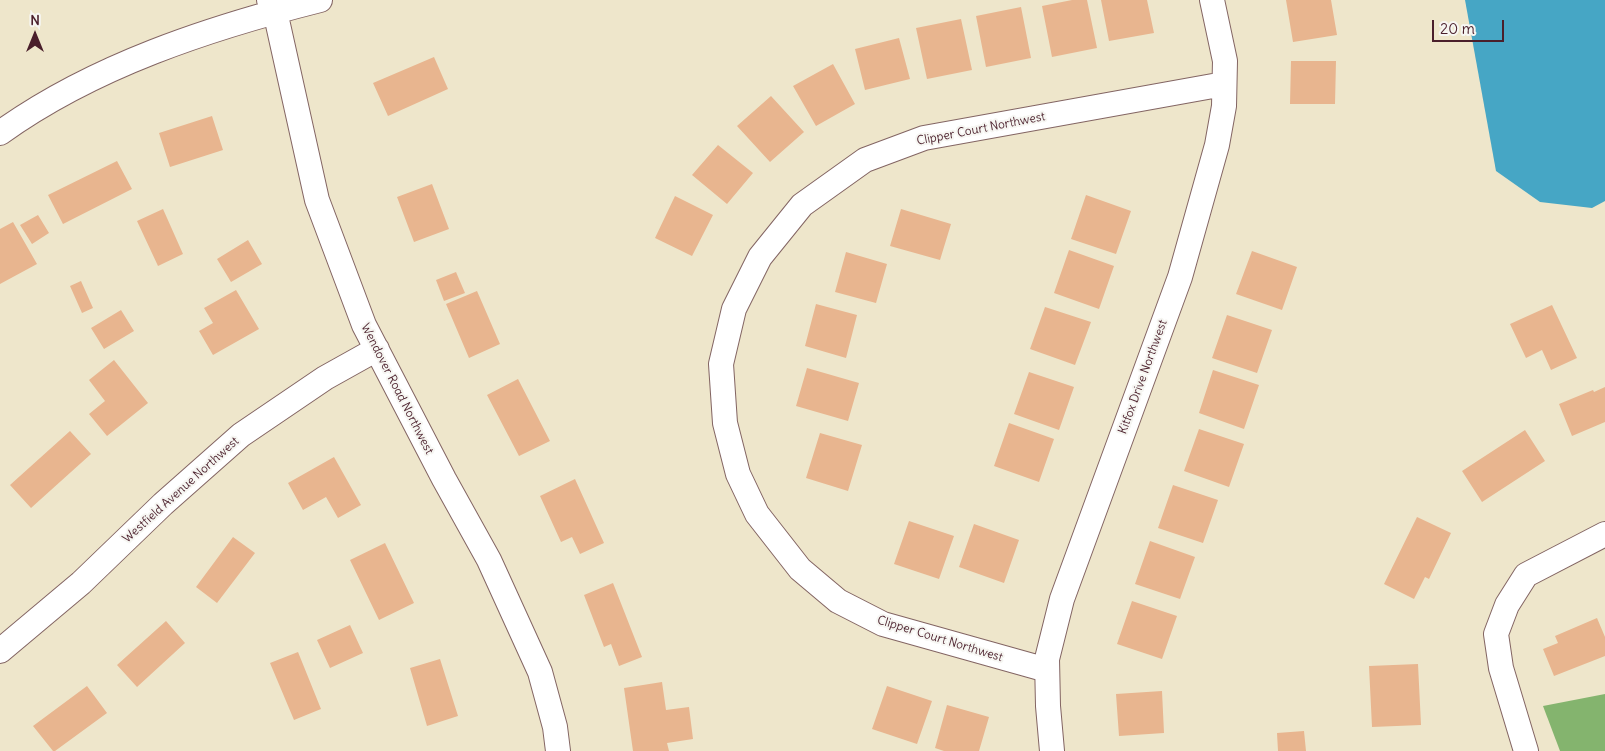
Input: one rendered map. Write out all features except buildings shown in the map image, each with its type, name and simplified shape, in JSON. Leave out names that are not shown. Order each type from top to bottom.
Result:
[{"type":"street","points":[[0,133],[71,89],[178,41],[272,6],[320,0]]},
{"type":"street","name":"Kitfox Drive Northwest","points":[[1052,751],[1048,706],[1047,659],[1062,599],[1180,277],[1217,145],[1224,106],[1225,61],[1212,0]]},
{"type":"street","name":"Wendover Road Northwest","points":[[272,6],[317,200],[364,325],[444,479],[489,560],[540,672],[556,727],[558,751]]},
{"type":"street","name":"Clipper Court Northwest","points":[[1047,670],[883,624],[838,601],[800,569],[756,514],[738,474],[725,423],[721,364],[734,309],[760,257],[802,205],[865,160],[924,138],[1224,84]]},
{"type":"street","name":"Westfield Avenue Northwest","points":[[0,651],[81,583],[163,504],[241,435],[325,378],[377,349]]},
{"type":"street","points":[[1526,751],[1500,668],[1496,634],[1507,605],[1526,575],[1605,534]]},
{"type":"green space","points":[[1605,694],[1605,751],[1560,751],[1543,706]]},
{"type":"water","points":[[1465,0],[1605,0],[1605,201],[1592,208],[1540,202],[1496,171]]}]
